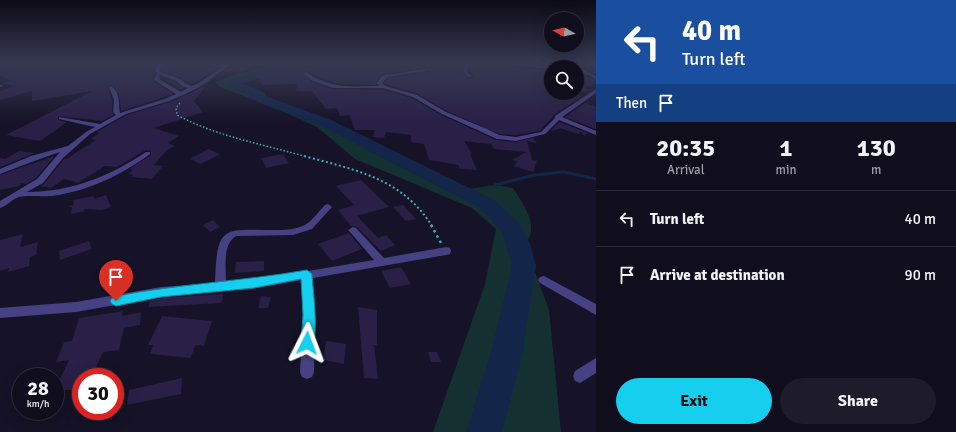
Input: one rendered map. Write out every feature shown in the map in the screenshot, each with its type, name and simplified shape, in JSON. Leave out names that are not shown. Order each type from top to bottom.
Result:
[{"type":"street","points":[[162,83],[181,94]]},
{"type":"street","points":[[182,83],[192,88]]},
{"type":"street","points":[[0,205],[40,181],[68,148],[100,126],[119,116],[181,94],[202,83]]},
{"type":"street","points":[[324,83],[339,89],[383,86],[415,96],[444,113],[497,137],[516,139],[538,135],[546,131],[557,117],[596,91]]},
{"type":"street","points":[[111,87],[117,100],[116,112],[119,116]]},
{"type":"street","points":[[557,117],[596,133]]},
{"type":"street","points":[[61,118],[100,126]]},
{"type":"street","points":[[0,172],[40,156],[68,148]]},
{"type":"street","points":[[17,195],[54,194],[88,185],[123,170],[148,152]]},
{"type":"street","points":[[220,286],[223,244],[228,236],[234,233],[290,233],[309,227],[328,207]]},
{"type":"street","points":[[353,230],[381,261]]},
{"type":"street","points":[[0,313],[76,307],[161,292],[254,284],[446,251]]},
{"type":"street","points":[[307,274],[309,315],[307,372]]},
{"type":"street","points":[[544,280],[596,310]]},
{"type":"street","points":[[580,376],[596,365]]},
{"type":"path","points":[[192,88],[176,108],[177,115],[199,128],[219,135],[308,156],[368,175],[389,184],[410,197],[431,223],[446,251]]},
{"type":"green space","points":[[216,83],[241,83],[265,93],[267,101],[324,122],[366,145],[387,151],[405,163],[469,189],[495,185],[513,188],[529,216],[531,230],[525,245],[549,310],[561,432],[433,432],[485,284],[496,229],[472,208],[355,159],[317,127],[280,110],[220,87]]},
{"type":"building","points":[[3,83],[158,83],[173,94],[121,111],[119,94],[115,88],[110,85],[108,88],[112,100],[112,112],[114,115],[102,121],[58,116],[58,120],[67,122],[40,141],[6,135],[92,91],[32,101],[32,91],[0,100],[0,91],[14,86]]},
{"type":"building","points":[[170,83],[177,83],[184,88],[181,90]]},
{"type":"building","points":[[261,83],[315,83],[332,89],[383,90],[412,98],[441,115],[496,140],[516,142],[533,138],[537,143],[527,141],[532,160],[537,161],[533,172],[513,166],[518,162],[512,160],[526,152],[494,149],[491,144],[464,141],[472,154],[470,154],[477,170],[460,169],[458,165],[429,160],[424,144],[411,142],[411,135],[386,132],[384,138],[373,137],[375,130],[355,130],[349,115],[340,116],[337,108],[326,109],[312,91],[296,91],[297,84],[262,85]]},
{"type":"building","points":[[338,83],[377,83],[376,85],[342,84]]},
{"type":"building","points":[[384,83],[544,83],[544,100],[576,100],[554,115],[540,131],[516,135],[499,134],[447,111],[418,94]]},
{"type":"building","points":[[584,83],[596,83],[585,88],[592,90],[584,92]]},
{"type":"building","points":[[205,87],[194,101],[203,112],[154,128],[179,136],[168,143],[175,146],[167,150],[154,165],[163,166],[152,179],[131,177],[133,175],[128,174],[133,170],[129,169],[151,155],[151,151],[146,150],[117,167],[105,166],[78,183],[64,179],[51,188],[40,186],[44,184],[64,159],[96,140],[91,139],[99,133],[96,132],[127,115],[170,102]]},
{"type":"building","points":[[585,103],[596,107],[596,129],[565,117]]},
{"type":"building","points":[[559,122],[588,133],[584,136],[581,132],[578,134],[560,128],[550,131]]},
{"type":"building","points":[[208,149],[220,154],[201,164],[190,159]]},
{"type":"building","points":[[19,151],[35,153],[0,167],[0,158],[5,159]]},
{"type":"building","points":[[283,154],[289,163],[266,168],[261,158]]},
{"type":"building","points":[[54,157],[36,178],[26,184],[21,183],[20,186],[0,190],[0,175]]},
{"type":"building","points":[[361,180],[389,207],[357,216],[378,238],[386,235],[395,245],[381,251],[357,227],[351,226],[338,210],[354,205],[336,186]]},
{"type":"building","points":[[106,195],[111,207],[102,210],[84,209],[85,211],[71,214],[72,207],[68,207],[73,205],[74,200],[94,196],[94,199]]},
{"type":"building","points":[[403,205],[416,219],[406,221],[393,207]]},
{"type":"building","points":[[213,220],[220,227],[210,232],[203,225]]},
{"type":"building","points":[[349,233],[362,249],[332,261],[318,244]]},
{"type":"building","points":[[23,234],[20,247],[38,242],[36,255],[30,257],[29,266],[8,272],[9,268],[0,271],[0,240]]},
{"type":"building","points":[[89,241],[92,249],[60,260],[59,251]]},
{"type":"building","points":[[264,261],[264,271],[235,273],[236,262]]},
{"type":"building","points":[[401,267],[411,284],[390,288],[381,271]]},
{"type":"building","points":[[223,294],[222,303],[148,307],[150,301],[161,298]]},
{"type":"building","points":[[261,296],[271,297],[268,308],[258,308]]},
{"type":"building","points":[[358,307],[377,310],[377,345],[374,345],[378,379],[364,378]]},
{"type":"building","points":[[123,311],[122,316],[141,312],[140,325],[124,328],[119,350],[103,352],[96,368],[72,368],[72,390],[64,390],[64,371],[69,360],[56,362],[64,342],[72,341],[79,318]]},
{"type":"building","points":[[162,316],[212,321],[204,346],[195,345],[191,358],[150,354],[153,345],[148,345]]},
{"type":"building","points":[[326,341],[346,344],[344,364],[323,360]]},
{"type":"building","points":[[428,352],[437,352],[441,362],[431,362]]},
{"type":"building","points":[[182,378],[181,394],[127,405],[129,390]]},
{"type":"waterway","points":[[235,83],[234,84],[264,100],[326,123],[487,204],[512,229],[524,266],[506,356],[484,432]]},
{"type":"waterway","points":[[495,185],[535,175],[564,172],[596,179]]},
{"type":"route","points":[[116,301],[161,292],[254,284],[307,274],[309,315],[307,343]]}]
